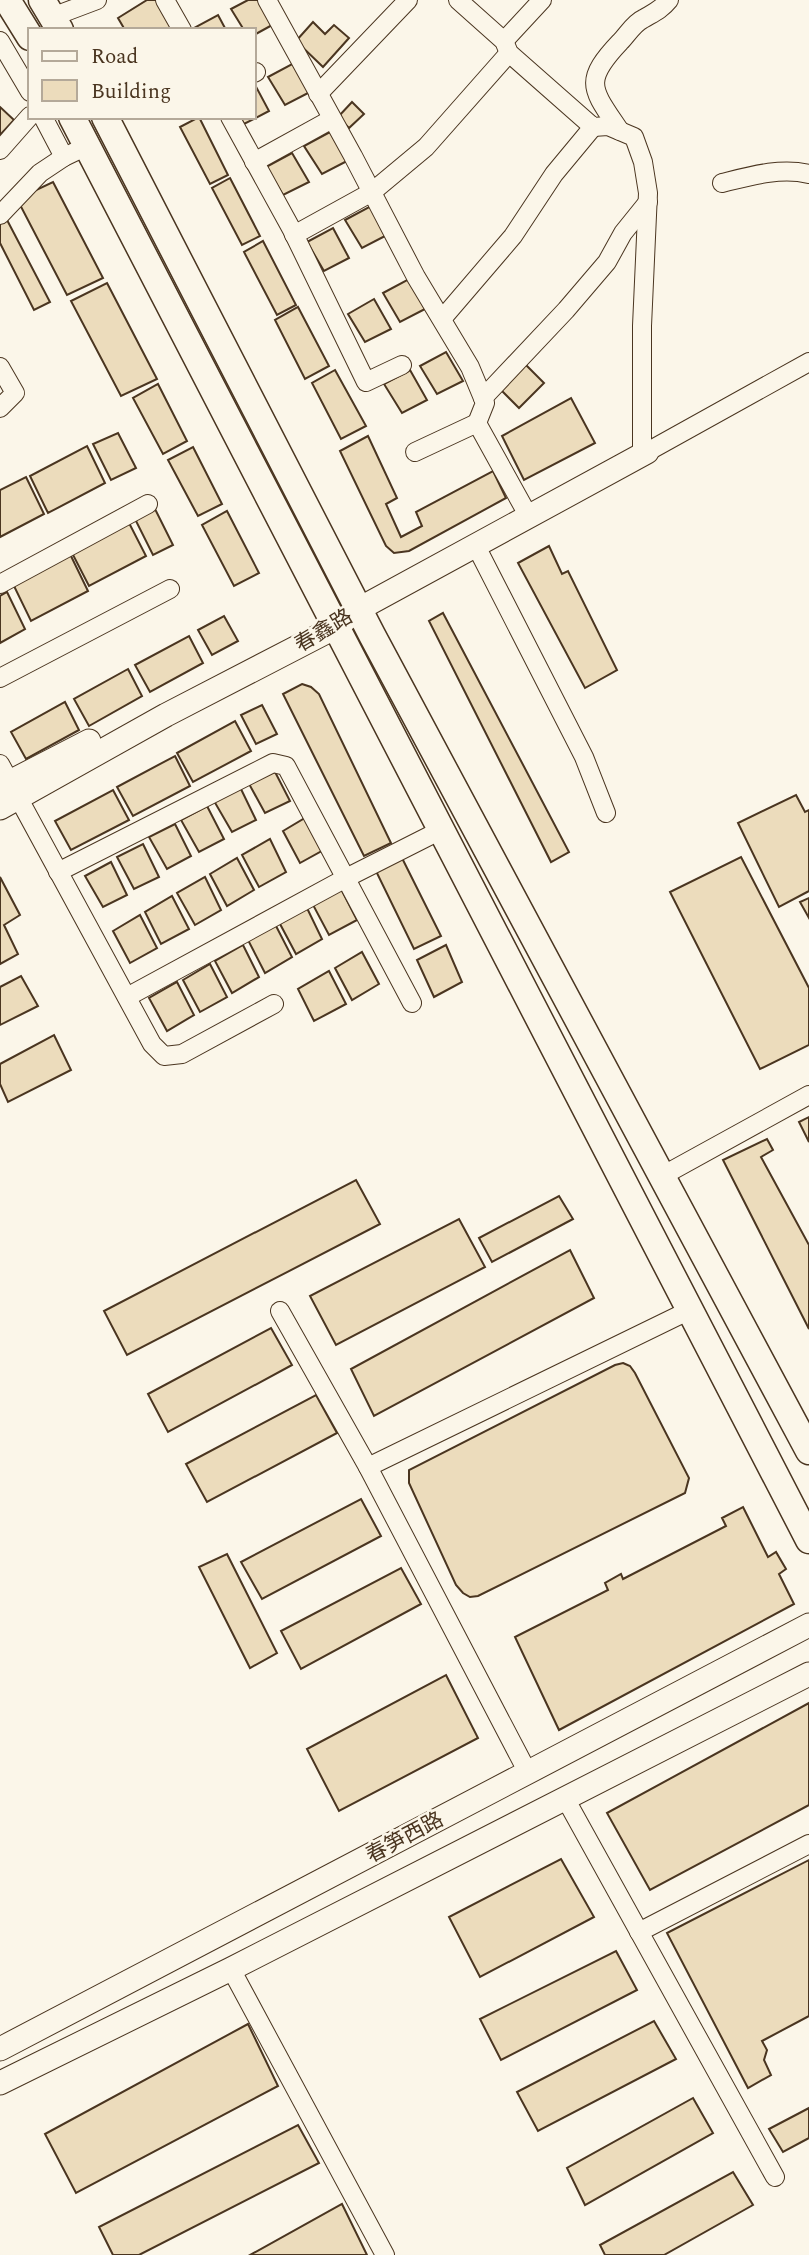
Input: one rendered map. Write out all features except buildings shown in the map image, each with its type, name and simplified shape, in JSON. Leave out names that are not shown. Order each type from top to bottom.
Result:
[{"type":"main road","points":[[7,0],[28,34]]},
{"type":"main road","points":[[72,119],[76,152],[335,625],[809,1539]]},
{"type":"main road","points":[[106,119],[359,609],[809,1451]]},
{"type":"main road","name":"春鑫路","points":[[6,788],[291,636],[335,625],[359,609],[644,454]]},
{"type":"main road","name":"春笋西路","points":[[0,2049],[809,1625]]},
{"type":"main road","name":"春笋西路","points":[[0,2083],[231,1969],[809,1674]]},
{"type":"street","points":[[51,16],[97,0]]},
{"type":"street","points":[[267,0],[470,367],[485,403],[477,423],[415,452]]},
{"type":"street","points":[[318,94],[408,0]]},
{"type":"street","points":[[458,0],[593,127]]},
{"type":"street","points":[[294,235],[372,192],[426,147],[542,0]]},
{"type":"street","points":[[620,131],[596,95],[595,74],[605,58],[642,19],[651,16],[669,0]]},
{"type":"street","points":[[167,1],[181,28]]},
{"type":"street","points":[[2,48],[28,89]]},
{"type":"street","points":[[0,150],[28,118]]},
{"type":"street","points":[[0,215],[40,173],[76,152],[45,119]]},
{"type":"street","points":[[231,119],[294,235],[366,382],[402,365]]},
{"type":"street","points":[[254,162],[332,119]]},
{"type":"street","points":[[442,319],[513,236],[554,174],[593,127],[608,126],[634,137],[643,162],[648,202],[642,327],[644,454],[809,362]]},
{"type":"street","points":[[722,183],[758,174],[809,174]]},
{"type":"street","points":[[483,398],[607,262],[623,233],[648,202]]},
{"type":"street","points":[[0,368],[15,393],[0,408]]},
{"type":"street","points":[[477,423],[529,517]]},
{"type":"street","points":[[0,584],[148,504]]},
{"type":"street","points":[[476,546],[584,757],[606,813]]},
{"type":"street","points":[[0,678],[170,589]]},
{"type":"street","points":[[58,872],[272,763],[286,766],[412,1003]]},
{"type":"street","points":[[6,788],[58,872],[152,1044],[164,1056],[182,1054],[274,1004]]},
{"type":"street","points":[[127,997],[346,878],[442,830]]},
{"type":"street","points":[[662,1176],[809,1095]]},
{"type":"street","points":[[368,1467],[690,1310]]},
{"type":"street","points":[[280,1311],[368,1467],[528,1773]]},
{"type":"street","points":[[565,1798],[775,2177]]},
{"type":"street","points":[[639,1932],[809,1844]]},
{"type":"street","points":[[231,1969],[385,2255]]}]
